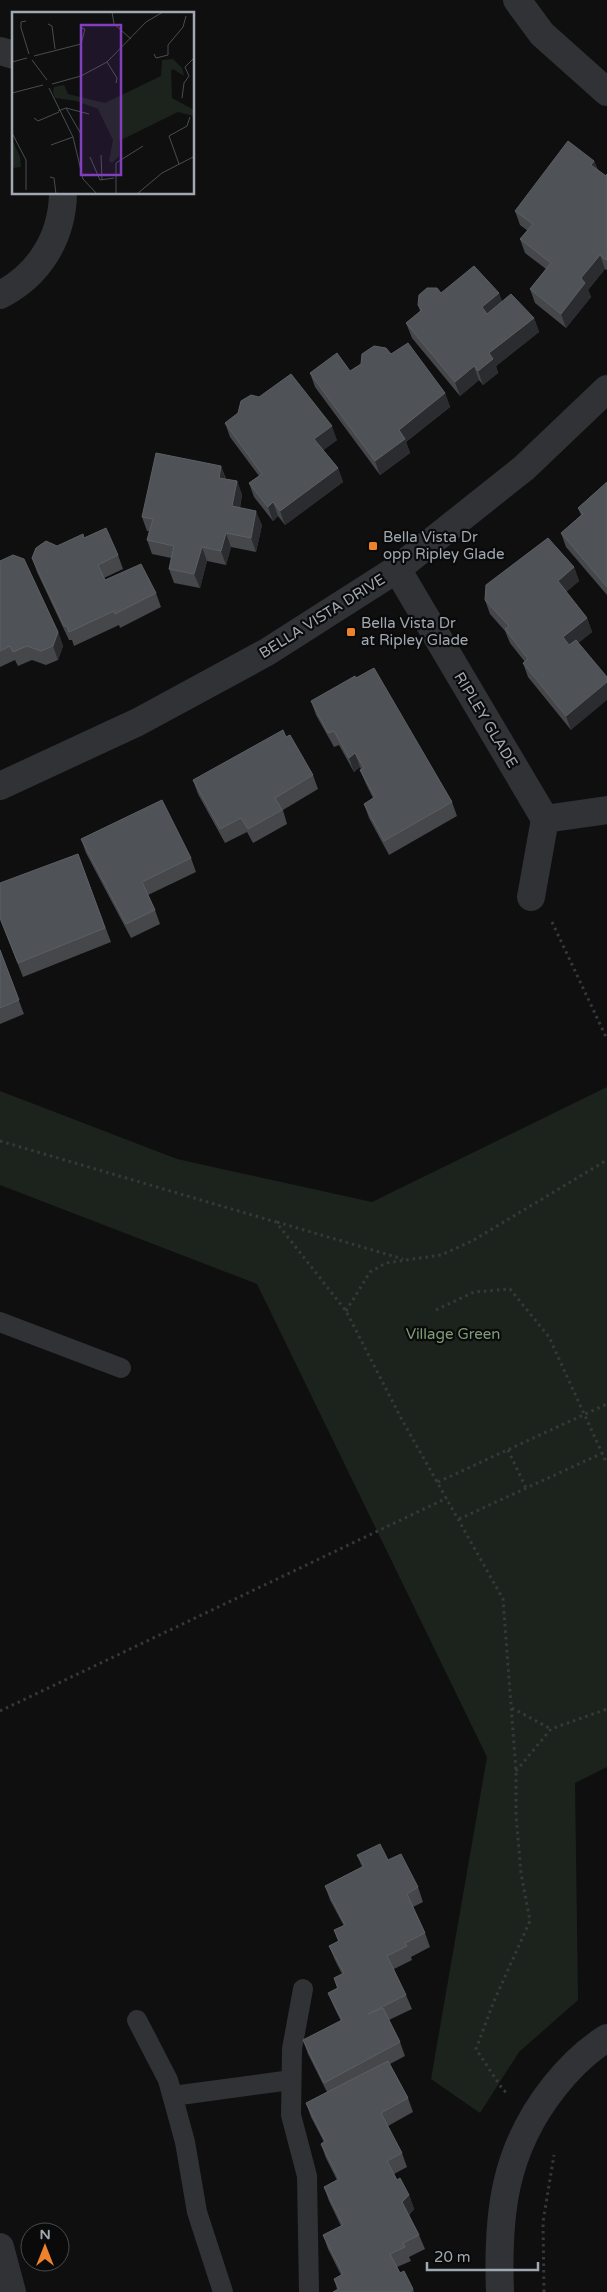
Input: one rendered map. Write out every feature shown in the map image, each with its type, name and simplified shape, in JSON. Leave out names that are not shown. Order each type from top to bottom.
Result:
[{"type":"street","points":[[517,0],[542,34],[607,92]]},
{"type":"street","points":[[0,295],[34,272],[56,238],[63,195]]},
{"type":"street","name":"BELLA VISTA DRIVE","points":[[0,786],[138,722],[258,657],[397,569],[524,468],[607,389]]},
{"type":"street","name":"RIPLEY GLADE","points":[[397,569],[545,819]]},
{"type":"street","points":[[531,897],[545,819],[607,810]]},
{"type":"street","points":[[500,2292],[498,2247],[503,2202],[516,2151],[535,2111],[571,2065],[607,2038]]},
{"type":"street","points":[[0,2247],[12,2292]]},
{"type":"lane","points":[[0,1322],[121,1368]]},
{"type":"lane","points":[[303,1989],[292,2049],[291,2115],[307,2176],[309,2292]]},
{"type":"lane","points":[[138,2020],[168,2080],[185,2142],[197,2212],[223,2292]]},
{"type":"lane","points":[[173,2096],[291,2080]]},
{"type":"path","points":[[531,897],[550,918],[607,1039]]},
{"type":"path","points":[[0,1141],[405,1259]]},
{"type":"path","points":[[346,1312],[370,1272],[386,1263],[441,1255],[472,1242],[607,1160]]},
{"type":"path","points":[[276,1222],[346,1312],[396,1410],[503,1599],[516,1772],[516,1816],[521,1873],[530,1921],[494,2001],[476,2050],[503,2090]]},
{"type":"path","points":[[436,1310],[474,1292],[510,1289],[549,1338],[607,1464]]},
{"type":"path","points":[[438,1482],[585,1416],[607,1404]]},
{"type":"path","points":[[508,1450],[526,1488]]},
{"type":"path","points":[[459,1520],[607,1451]]},
{"type":"path","points":[[0,1711],[447,1498]]},
{"type":"path","points":[[511,1708],[551,1729]]},
{"type":"path","points":[[516,1772],[551,1729],[607,1709]]},
{"type":"path","points":[[544,2292],[543,2222],[554,2153]]},
{"type":"green space","name":"Village Green","points":[[607,1087],[607,1767],[575,1783],[578,2000],[519,2052],[480,2113],[431,2079],[487,1757],[257,1284],[0,1185],[0,1091],[177,1159],[372,1202]]},
{"type":"building","points":[[568,141],[594,161],[591,165],[606,176],[607,174],[607,259],[600,255],[581,278],[585,283],[561,314],[530,289],[551,263],[520,239],[533,224],[515,211]]},
{"type":"building","points":[[474,266],[499,293],[482,307],[487,314],[511,294],[534,318],[489,353],[493,359],[478,371],[474,366],[455,382],[406,323],[422,310],[418,305],[419,295],[427,288],[437,288],[441,293]]},
{"type":"building","points":[[408,343],[445,393],[399,430],[405,439],[375,461],[310,373],[337,353],[350,371],[361,364],[362,354],[374,346],[386,348],[391,354]]},
{"type":"building","points":[[291,374],[332,426],[314,439],[338,468],[280,511],[273,502],[268,507],[249,483],[262,474],[225,423],[238,413],[241,401],[251,395],[259,397]]},
{"type":"building","points":[[156,453],[221,466],[219,478],[237,481],[232,506],[256,511],[251,538],[226,533],[221,551],[202,547],[194,574],[169,569],[174,546],[147,540],[153,519],[142,517]]},
{"type":"building","points":[[607,482],[607,587],[561,533],[583,514],[578,508]]},
{"type":"building","points":[[106,528],[118,555],[98,565],[105,580],[141,564],[156,593],[115,614],[114,611],[69,632],[67,626],[64,626],[32,558],[36,548],[46,541],[57,546],[83,534],[84,538]]},
{"type":"building","points":[[548,538],[574,567],[558,581],[587,618],[563,637],[569,645],[576,640],[607,677],[607,682],[566,716],[523,663],[528,659],[505,629],[509,626],[485,600],[486,585]]},
{"type":"building","points":[[13,555],[24,559],[58,632],[53,646],[41,651],[27,646],[13,652],[10,646],[0,651],[0,561]]},
{"type":"building","points":[[374,668],[452,802],[384,841],[364,804],[375,797],[360,770],[364,768],[355,753],[349,758],[334,731],[328,733],[311,701],[355,676],[356,678]]},
{"type":"building","points":[[283,730],[286,737],[290,735],[313,775],[275,798],[282,810],[248,829],[241,818],[220,829],[193,780]]},
{"type":"building","points":[[162,800],[191,858],[142,882],[155,910],[126,924],[81,839]]},
{"type":"building","points":[[78,854],[105,928],[18,963],[0,918],[0,883]]},
{"type":"building","points":[[0,950],[19,1000],[0,1008]]},
{"type":"building","points":[[380,1844],[388,1860],[401,1854],[418,1887],[407,1894],[425,1933],[405,1943],[407,1946],[387,1956],[406,1995],[368,2014],[383,2008],[400,2042],[324,2083],[303,2040],[342,2020],[328,1993],[338,1988],[334,1978],[344,1973],[329,1946],[339,1941],[334,1930],[345,1925],[325,1886],[364,1866],[357,1855]]},
{"type":"building","points":[[388,2061],[408,2098],[381,2113],[402,2153],[387,2161],[397,2180],[400,2178],[409,2195],[402,2202],[419,2235],[403,2243],[405,2247],[390,2254],[400,2273],[404,2271],[413,2289],[409,2292],[333,2292],[339,2289],[334,2279],[343,2274],[323,2235],[343,2225],[324,2187],[339,2179],[321,2144],[325,2141],[306,2103]]},
{"type":"place","name":"Bella Vista Dr opp Ripley Glade","points":[[373,546]]},
{"type":"place","name":"Bella Vista Dr at Ripley Glade","points":[[351,632]]}]
